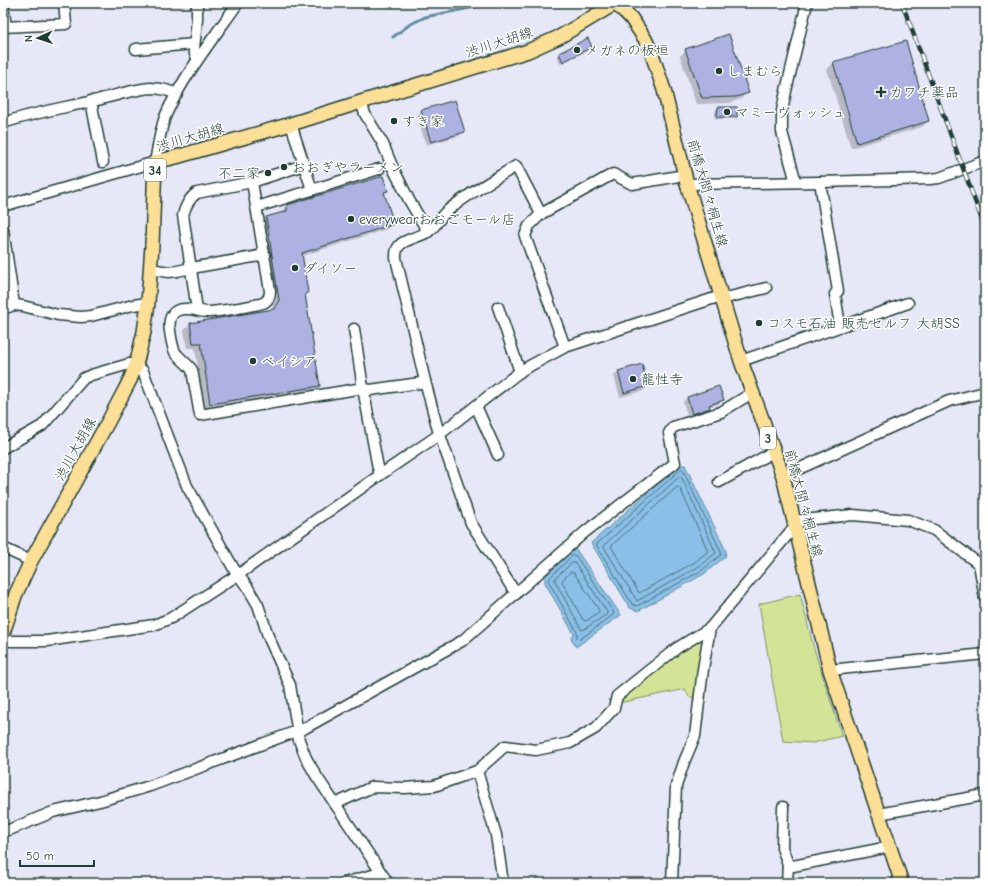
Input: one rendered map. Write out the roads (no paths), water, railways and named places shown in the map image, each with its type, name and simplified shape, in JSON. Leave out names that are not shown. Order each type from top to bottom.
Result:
[{"type":"main road","name":"渋川大胡線","points":[[3,633],[15,596],[40,542],[109,420],[130,380],[136,365],[144,332],[148,303],[155,162],[291,124],[528,51],[561,36],[615,3]]},
{"type":"main road","name":"前橋大間々桐生線","points":[[615,3],[635,23],[645,39],[652,54],[664,90],[686,179],[741,361],[783,476],[830,670],[902,883]]},
{"type":"street","points":[[3,4],[5,27],[66,24],[64,3]]},
{"type":"street","points":[[197,3],[194,44],[195,54],[198,59]]},
{"type":"street","points":[[3,206],[155,162],[165,117],[176,94],[198,59],[238,3]]},
{"type":"street","points":[[794,182],[794,175],[782,132],[782,111],[807,3]]},
{"type":"street","points":[[136,49],[194,44]]},
{"type":"street","points":[[3,123],[49,110],[150,88],[166,89],[176,94]]},
{"type":"street","points":[[91,101],[103,162]]},
{"type":"street","points":[[361,102],[365,114],[383,144],[409,200],[428,232]]},
{"type":"street","points":[[291,124],[312,190]]},
{"type":"street","points":[[565,347],[525,236],[529,226],[541,214],[613,174],[632,184],[686,179],[820,182],[930,179],[939,178],[985,161]]},
{"type":"street","points":[[197,310],[183,215],[189,200],[197,193],[252,182],[304,165]]},
{"type":"street","points":[[516,594],[471,523],[438,430],[396,258],[396,250],[402,243],[428,232],[444,214],[465,197],[516,166],[541,214]]},
{"type":"street","points":[[256,207],[379,169]]},
{"type":"street","points":[[252,182],[265,255],[270,291],[269,297],[264,303],[216,312],[186,309],[177,311],[170,319],[169,324],[175,352],[192,370],[200,415],[363,388],[370,390],[425,381]]},
{"type":"street","points":[[820,182],[838,291],[835,294],[840,326]]},
{"type":"street","points":[[3,229],[14,305]]},
{"type":"street","points":[[150,269],[169,272],[265,255]]},
{"type":"street","points":[[3,640],[47,641],[154,624],[177,615],[239,574],[440,434],[520,372],[565,347],[722,298],[766,288]]},
{"type":"street","points":[[3,308],[14,305],[23,306],[58,315],[81,317],[148,303]]},
{"type":"street","points":[[741,361],[908,303]]},
{"type":"street","points":[[498,306],[520,372]]},
{"type":"street","points":[[354,329],[363,388],[380,475]]},
{"type":"street","points":[[3,448],[42,426],[84,378],[130,364],[136,365],[143,371],[187,486],[234,569],[239,574],[258,605],[268,636],[290,685],[298,731],[302,747],[309,763],[316,777],[388,883]]},
{"type":"street","points":[[783,476],[949,401],[985,392]]},
{"type":"street","points":[[3,830],[9,830],[53,812],[100,801],[150,786],[281,736],[298,731],[462,642],[585,532],[676,463],[669,433],[673,428],[720,412],[752,393]]},
{"type":"street","points":[[476,406],[498,455]]},
{"type":"street","points":[[719,482],[774,452]]},
{"type":"street","points":[[334,804],[372,787],[405,788],[434,786],[477,771],[505,746],[536,750],[543,749],[570,743],[596,728],[614,708],[617,696],[677,648],[710,628],[794,524],[853,515],[908,520],[934,530],[982,562],[985,598]]},
{"type":"street","points":[[3,548],[31,561]]},
{"type":"street","points":[[672,883],[676,786],[695,736],[703,668],[710,628]]},
{"type":"street","points":[[830,670],[985,654]]},
{"type":"street","points":[[477,771],[496,835],[503,883]]},
{"type":"street","points":[[878,814],[985,795]]},
{"type":"street","points":[[783,807],[782,848],[788,866],[787,883]]},
{"type":"street","points":[[788,866],[889,847]]},
{"type":"street","points":[[344,883],[380,873]]},
{"type":"water","points":[[679,465],[685,465],[726,551],[725,557],[704,574],[638,611],[630,608],[591,543]]},
{"type":"water","points":[[575,548],[621,615],[576,647],[571,638],[574,634],[545,583],[545,576]]},
{"type":"waterway","points":[[393,37],[409,25],[425,17],[495,3]]},
{"type":"railway","points":[[902,3],[985,228]]},
{"type":"place","name":"メガネの板垣","points":[[577,50]]},
{"type":"place","name":"しまむら","points":[[719,71]]},
{"type":"place","name":"カワチ薬品","points":[[881,92]]},
{"type":"place","name":"マミーヴォッシュ","points":[[727,112]]},
{"type":"place","name":"すき家","points":[[394,121]]},
{"type":"place","name":"おおぎやラーメン","points":[[284,167]]},
{"type":"place","name":"不二家","points":[[268,173]]},
{"type":"place","name":"everywearおおごモール店","points":[[351,219]]},
{"type":"place","name":"ダイソー","points":[[295,268]]},
{"type":"place","name":"コスモ石油 販売セルフ 大胡SS","points":[[759,323]]},
{"type":"place","name":"ベイシア","points":[[253,361]]},
{"type":"place","name":"龍性寺","points":[[633,379]]}]
